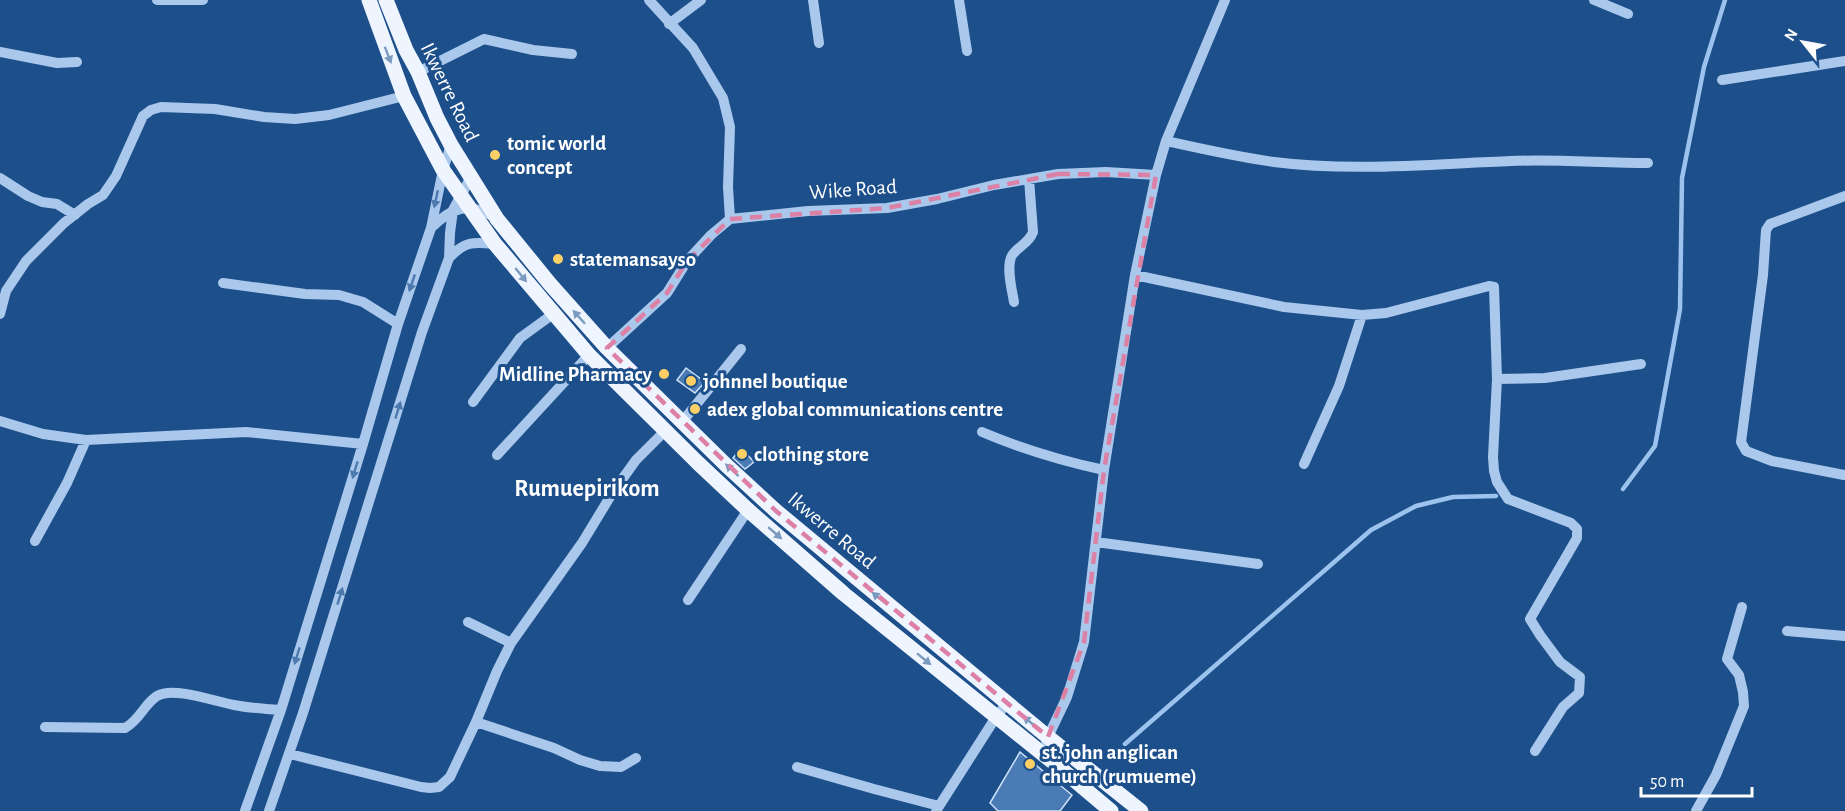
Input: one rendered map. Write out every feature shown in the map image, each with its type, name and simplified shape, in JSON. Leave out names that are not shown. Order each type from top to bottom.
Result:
[{"type":"main road","name":"Ikwerre Road","points":[[369,0],[404,96],[460,205],[589,355],[748,510],[844,594],[1111,811]]},
{"type":"main road","name":"Ikwerre Road","points":[[386,0],[437,118],[497,219],[549,284],[607,348],[776,511],[1140,811]]},
{"type":"street","points":[[158,0],[203,0]]},
{"type":"street","points":[[607,348],[667,292],[687,261],[711,235],[730,219],[728,188],[730,127],[723,98],[693,48],[649,0]]},
{"type":"street","points":[[669,24],[701,0]]},
{"type":"street","points":[[813,0],[819,43]]},
{"type":"street","points":[[959,0],[967,51]]},
{"type":"street","points":[[1040,751],[1067,697],[1084,642],[1104,470],[1135,275],[1156,175],[1166,141],[1224,0]]},
{"type":"street","points":[[1594,0],[1628,14]]},
{"type":"street","points":[[418,72],[484,39],[533,50],[572,54]]},
{"type":"street","points":[[0,52],[57,63],[77,62]]},
{"type":"street","points":[[1722,80],[1845,61]]},
{"type":"street","points":[[0,314],[6,291],[26,261],[75,215],[103,195],[116,176],[143,116],[151,110],[161,107],[215,109],[264,117],[295,119],[329,115],[404,96]]},
{"type":"street","points":[[1166,141],[1275,162],[1336,166],[1425,166],[1513,161],[1648,164]]},
{"type":"street","points":[[245,811],[280,710],[398,324],[431,228],[443,170],[451,145]]},
{"type":"street","name":"Wike Road","points":[[730,219],[808,211],[887,208],[1058,174],[1106,172],[1156,175]]},
{"type":"street","points":[[269,811],[290,754],[422,332],[449,258],[450,233],[471,177]]},
{"type":"street","points":[[0,178],[28,196],[42,202],[57,204],[75,215]]},
{"type":"street","points":[[1014,302],[1009,263],[1013,254],[1030,240],[1033,232],[1029,179]]},
{"type":"street","points":[[1844,475],[1772,461],[1746,451],[1741,442],[1763,275],[1766,230],[1770,224],[1845,196]]},
{"type":"street","points":[[431,228],[460,205],[482,211],[497,219]]},
{"type":"street","points":[[449,258],[457,249],[468,243],[478,241],[495,244]]},
{"type":"street","points":[[1135,275],[1284,307],[1362,315],[1386,313],[1492,285],[1497,379],[1494,471],[1497,482],[1508,499],[1571,524],[1577,530],[1577,538],[1530,619],[1560,662],[1580,677],[1578,693],[1563,707],[1534,751]]},
{"type":"street","points":[[223,283],[305,294],[339,295],[363,302],[398,324]]},
{"type":"street","points":[[473,402],[520,338],[553,314]]},
{"type":"street","points":[[1304,464],[1339,386],[1362,315]]},
{"type":"street","points":[[682,422],[741,349]]},
{"type":"street","points":[[497,454],[589,355]]},
{"type":"street","points":[[1497,379],[1545,378],[1641,364]]},
{"type":"street","points":[[0,421],[43,434],[86,440],[246,432],[363,444]]},
{"type":"street","points":[[290,754],[420,787],[439,787],[450,777],[511,643],[582,543],[613,492],[636,460],[664,430]]},
{"type":"street","points":[[982,432],[1023,449],[1104,470]]},
{"type":"street","points":[[35,541],[67,483],[86,440]]},
{"type":"street","points":[[688,600],[748,510]]},
{"type":"street","points":[[1096,542],[1258,564]]},
{"type":"street","points":[[1696,811],[1716,775],[1744,706],[1739,675],[1727,659],[1742,607]]},
{"type":"street","points":[[468,621],[511,643]]},
{"type":"street","points":[[1787,631],[1845,636]]},
{"type":"street","points":[[45,727],[125,728],[134,723],[152,700],[168,693],[184,694],[235,705],[280,710]]},
{"type":"street","points":[[797,767],[937,808],[1007,703]]},
{"type":"street","points":[[476,722],[600,766],[621,767],[636,758]]},
{"type":"highlighted area","points":[[1058,174],[1156,175],[1104,470],[1084,642],[1048,737],[776,511],[607,348],[667,293],[687,261],[730,219],[887,208]]},
{"type":"building","name":"johnnel boutique","points":[[686,368],[705,382],[695,393],[677,380]]},
{"type":"building","name":"clothing store","points":[[741,448],[754,462],[745,469],[733,458]]},
{"type":"building","name":"st. john anglican church (rumueme)","points":[[1020,752],[1072,795],[1060,811],[998,811],[990,803]]},
{"type":"waterway","points":[[1623,489],[1655,446],[1680,309],[1682,178],[1704,67],[1725,0]]},
{"type":"waterway","points":[[1125,744],[1371,530],[1416,506],[1453,497],[1496,496]]},
{"type":"place","name":"tomic world concept","points":[[495,155]]},
{"type":"place","name":"statemansayso","points":[[558,259]]},
{"type":"place","name":"Midline Pharmacy","points":[[664,374]]},
{"type":"place","name":"johnnel boutique","points":[[691,381]]},
{"type":"place","name":"adex global communications centre","points":[[695,409]]},
{"type":"place","name":"clothing store","points":[[742,454]]},
{"type":"place","name":"st. john anglican church (rumueme)","points":[[1030,764]]},
{"type":"district","name":"Rumuepirikom","points":[[587,488]]}]
